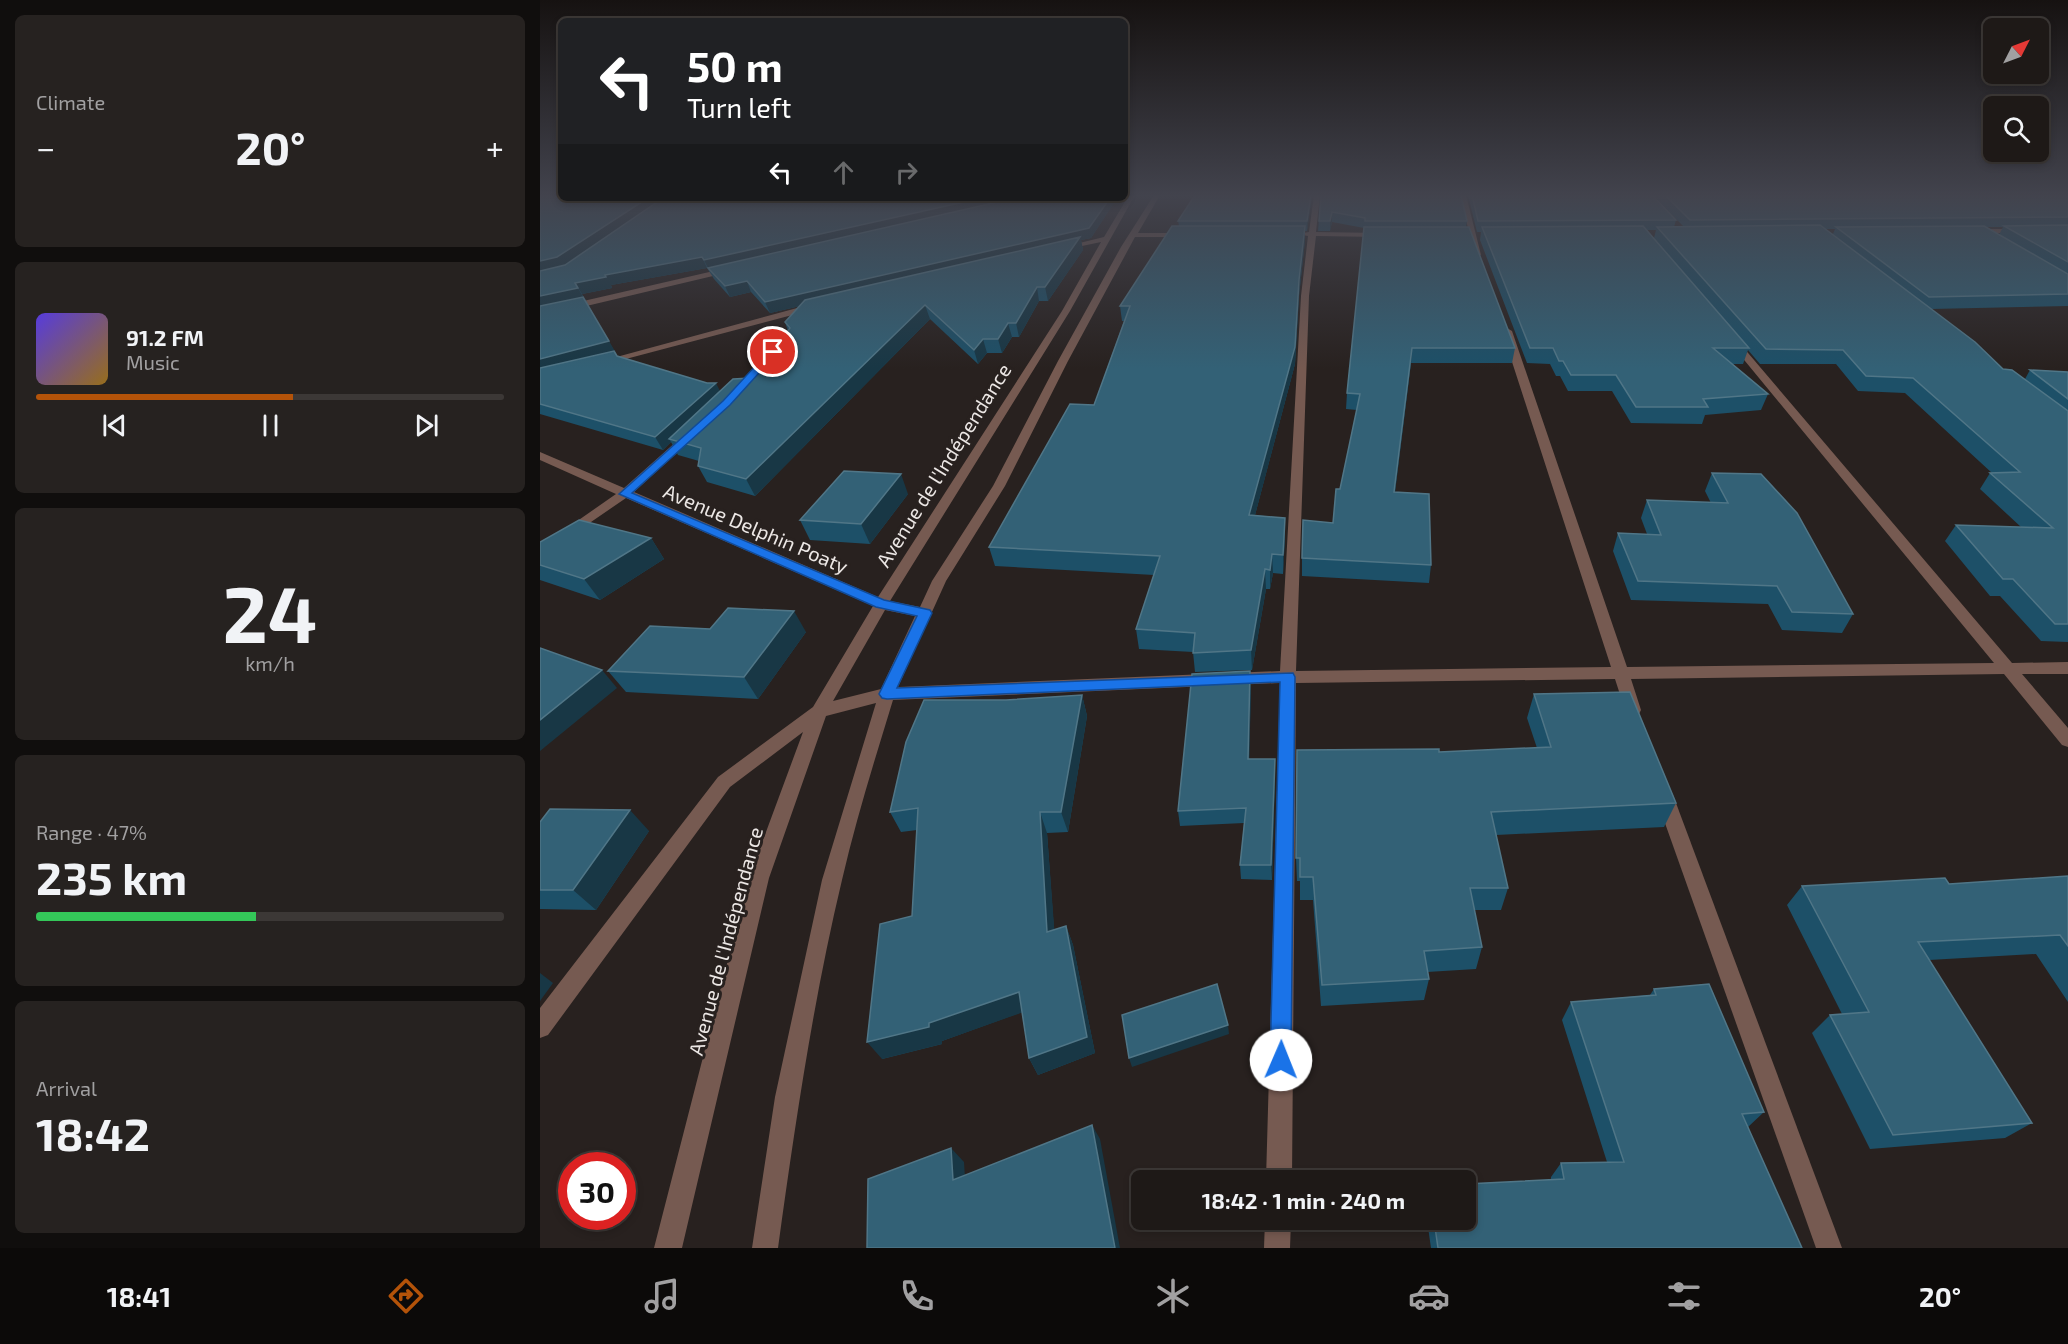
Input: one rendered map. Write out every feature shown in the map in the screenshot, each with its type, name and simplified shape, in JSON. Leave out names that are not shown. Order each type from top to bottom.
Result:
[{"type":"street","name":"Avenue de l'Indépendance","points":[[668,1248],[759,878],[819,711],[881,604],[1066,311],[1099,253]]},
{"type":"street","points":[[765,1248],[787,1097],[832,880],[864,765],[887,694],[939,581],[999,486],[1063,361],[1123,253]]},
{"type":"street","points":[[1279,1170],[1288,677],[1305,296],[1309,253]]},
{"type":"street","points":[[1478,253],[1484,269]]},
{"type":"street","points":[[540,314],[739,267]]},
{"type":"street","points":[[597,364],[814,307],[794,326]]},
{"type":"street","points":[[1500,313],[1521,368],[1640,728]]},
{"type":"street","points":[[1724,331],[2068,740]]},
{"type":"street","points":[[726,403],[780,343]]},
{"type":"street","points":[[540,553],[624,494],[701,425]]},
{"type":"street","name":"Avenue Delphin Poaty","points":[[540,456],[881,604],[925,613]]},
{"type":"street","points":[[540,1027],[724,782],[819,711],[887,694],[1288,677],[2068,668]]},
{"type":"street","points":[[1660,783],[1829,1248]]},
{"type":"street","points":[[1278,1230],[1278,1248]]},
{"type":"building","points":[[540,253],[563,253],[557,257],[540,261]]},
{"type":"building","points":[[582,253],[734,253],[605,275],[606,277],[575,283],[578,288],[540,296],[540,271],[565,265]]},
{"type":"building","points":[[773,253],[978,253],[765,302],[747,281],[725,286],[708,268]]},
{"type":"building","points":[[1009,253],[1069,253],[1045,287],[1037,287],[1016,323],[1008,323],[998,339],[983,339],[974,350],[925,305],[746,479],[698,466],[701,448],[669,439],[733,379],[751,378],[790,328],[785,322],[805,300]]},
{"type":"building","points":[[1154,253],[1302,253],[1295,347],[1249,515],[1285,518],[1283,555],[1272,554],[1270,570],[1265,569],[1251,650],[1193,653],[1195,633],[1136,629],[1160,556],[989,547],[1070,404],[1094,405],[1130,306],[1120,306]]},
{"type":"building","points":[[1361,253],[1479,253],[1515,348],[1412,348],[1394,492],[1429,494],[1431,565],[1302,558],[1303,520],[1333,523],[1336,489],[1340,489],[1360,394],[1347,393]]},
{"type":"building","points":[[1492,253],[1667,253],[1749,348],[1713,348],[1768,394],[1703,399],[1708,407],[1636,407],[1616,375],[1571,375],[1563,361],[1559,361],[1553,348],[1530,348]]},
{"type":"building","points":[[1680,253],[1857,253],[1975,342],[2003,369],[2012,370],[2068,411],[2068,624],[2055,624],[2013,579],[2003,579],[1956,525],[2053,528],[1990,473],[2020,472],[1913,378],[1866,376],[1843,350],[1766,349]]},
{"type":"building","points":[[1871,253],[2032,253],[2068,274],[2068,294],[1929,297]]},
{"type":"building","points":[[2052,253],[2068,253],[2068,262]]},
{"type":"building","points":[[583,297],[609,341],[540,359],[540,306]]},
{"type":"building","points":[[614,351],[617,356],[707,383],[716,383],[655,437],[540,404],[540,368]]},
{"type":"building","points":[[2030,370],[2068,372],[2068,399]]},
{"type":"building","points":[[844,471],[901,474],[861,524],[800,520]]},
{"type":"building","points":[[1712,473],[1761,474],[1797,513],[1853,614],[1792,612],[1777,586],[1638,581],[1618,533],[1661,535],[1647,500],[1728,503]]},
{"type":"building","points":[[579,520],[651,538],[584,579],[540,565],[540,542]]},
{"type":"building","points":[[728,608],[794,611],[744,677],[608,671],[650,626],[710,629]]},
{"type":"building","points":[[540,648],[602,670],[540,720]]},
{"type":"building","points":[[1250,671],[1248,759],[1275,759],[1271,865],[1240,865],[1246,808],[1178,811],[1192,674]]},
{"type":"building","points":[[1630,692],[1676,803],[1491,812],[1508,888],[1470,888],[1482,947],[1424,951],[1429,979],[1322,985],[1313,877],[1300,877],[1300,858],[1296,858],[1297,750],[1439,749],[1439,752],[1551,747],[1534,694]]},
{"type":"building","points":[[1082,695],[1061,812],[1040,812],[1047,932],[1066,926],[1087,1037],[1029,1058],[1019,992],[929,1023],[929,1027],[867,1042],[880,924],[912,916],[918,808],[890,812],[906,742],[924,700],[1006,700]]},
{"type":"building","points":[[550,809],[630,810],[573,890],[540,890],[540,822]]},
{"type":"building","points":[[2068,876],[2068,946],[2060,935],[1918,942],[2032,1123],[1893,1135],[1830,1015],[1869,1012],[1802,886],[1945,878],[1949,884]]},
{"type":"building","points":[[1217,984],[1228,1025],[1129,1058],[1122,1015]]},
{"type":"building","points":[[1709,984],[1764,1112],[1742,1114],[1802,1248],[1438,1248],[1435,1230],[1476,1230],[1476,1183],[1564,1179],[1561,1163],[1624,1162],[1571,1002],[1656,995],[1654,989]]},
{"type":"building","points":[[1092,1125],[1115,1248],[867,1248],[868,1179],[951,1148],[953,1180]]},
{"type":"route","points":[[773,352],[726,403],[624,494],[881,604],[925,613],[887,694],[1288,677],[1281,1060]]}]
